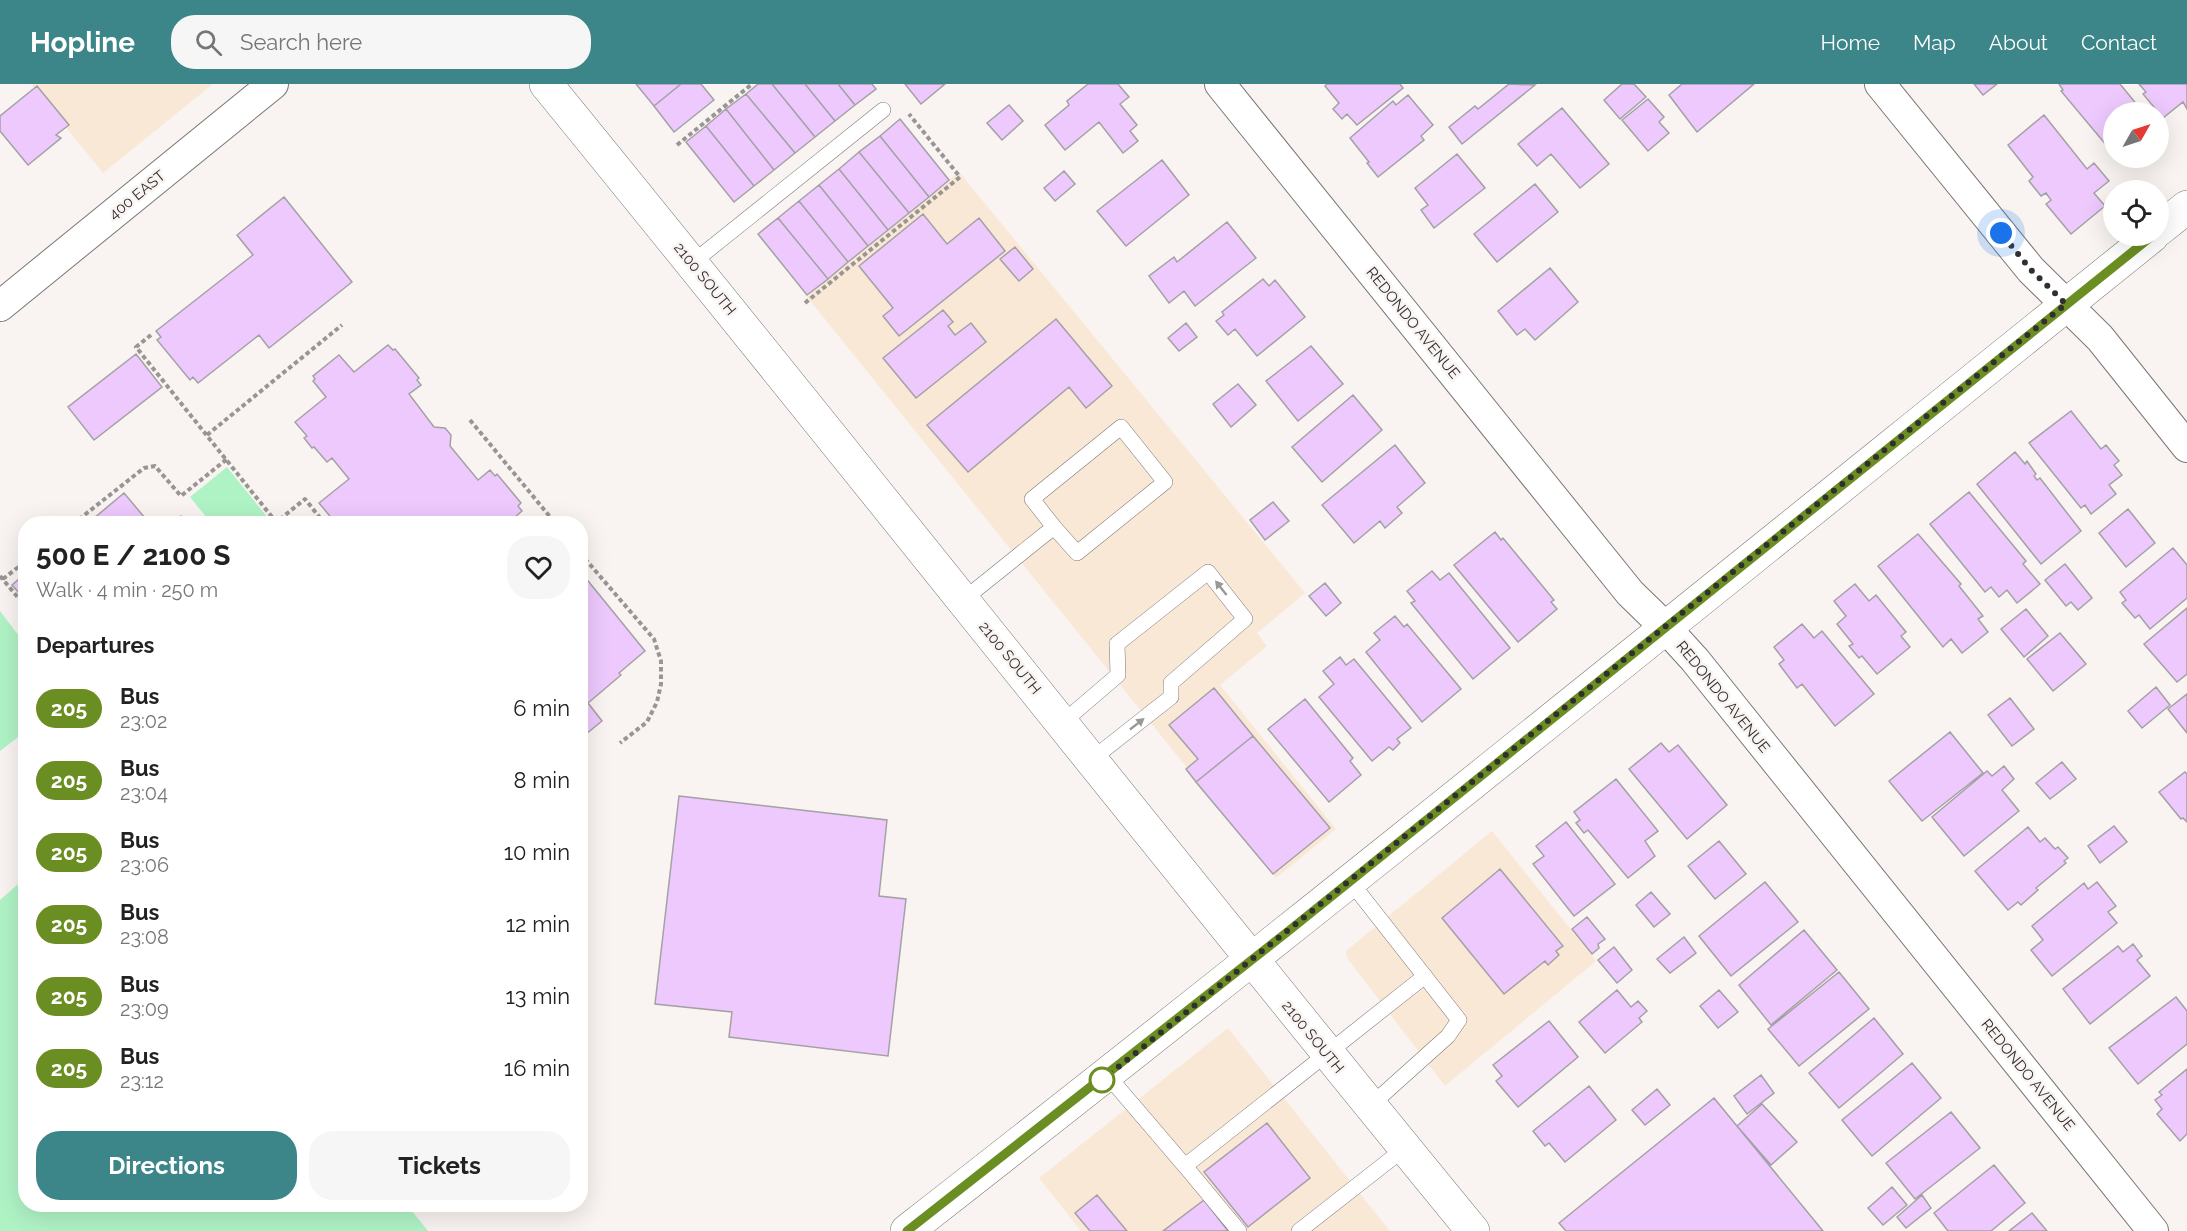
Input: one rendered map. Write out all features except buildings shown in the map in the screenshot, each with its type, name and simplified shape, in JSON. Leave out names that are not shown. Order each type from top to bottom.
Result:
[{"type":"street","name":"400 EAST","points":[[0,306],[273,84]]},
{"type":"street","name":"2100 SOUTH","points":[[546,84],[1327,1054],[1473,1231]]},
{"type":"street","name":"REDONDO AVENUE","points":[[1220,84],[1630,592],[1695,660],[2153,1231]]},
{"type":"street","points":[[1880,84],[2031,270],[2100,338],[2187,447]]},
{"type":"street","points":[[2169,221],[2187,207]]},
{"type":"street","points":[[908,1231],[1108,1076],[2139,246]]},
{"type":"lane","points":[[692,263],[883,110]]},
{"type":"lane","points":[[1121,428],[1165,482],[1077,553],[1054,527],[1032,499],[1121,428]]},
{"type":"lane","points":[[963,600],[1054,527]]},
{"type":"lane","points":[[1062,723],[1118,675],[1117,644],[1208,572],[1245,619],[1170,682],[1172,697],[1091,760]]},
{"type":"lane","points":[[1350,881],[1459,1020],[1448,1036],[1370,1106]]},
{"type":"lane","points":[[1185,1166],[1425,975]]},
{"type":"lane","points":[[1108,1076],[1239,1231]]},
{"type":"lane","points":[[1299,1231],[1405,1148]]},
{"type":"path","points":[[677,144],[752,84]]},
{"type":"path","points":[[805,303],[960,177],[908,112]]},
{"type":"path","points":[[207,435],[342,326]]},
{"type":"path","points":[[151,335],[136,347],[227,459],[270,516]]},
{"type":"path","points":[[470,420],[549,516]]},
{"type":"path","points":[[83,516],[144,468],[155,466],[181,496],[227,459]]},
{"type":"path","points":[[284,516],[305,499],[319,516]]},
{"type":"path","points":[[588,561],[654,639],[661,661],[661,684],[657,702],[647,722],[620,743]]},
{"type":"path","points":[[18,566],[1,577],[18,597]]},
{"type":"shaded area","points":[[31,84],[213,84],[103,173]]},
{"type":"shaded area","points":[[959,172],[1305,593],[1257,633],[1267,646],[1220,685],[1336,829],[1276,878],[807,297]]},
{"type":"shaded area","points":[[1492,831],[1596,961],[1445,1086],[1347,958],[1346,951]]},
{"type":"shaded area","points":[[1228,1028],[1390,1231],[1081,1231],[1039,1178]]},
{"type":"green space","points":[[227,467],[266,516],[205,516],[190,497]]},
{"type":"green space","points":[[0,611],[18,635],[18,737],[0,751]]},
{"type":"green space","points":[[18,884],[18,1212],[413,1212],[428,1231],[0,1231],[0,900]]},
{"type":"bus line","name":"205","points":[[907,1231],[1108,1076],[2140,246]]},
{"type":"route","points":[[1102,1080],[2066,304],[2031,270],[2001,233]]}]
